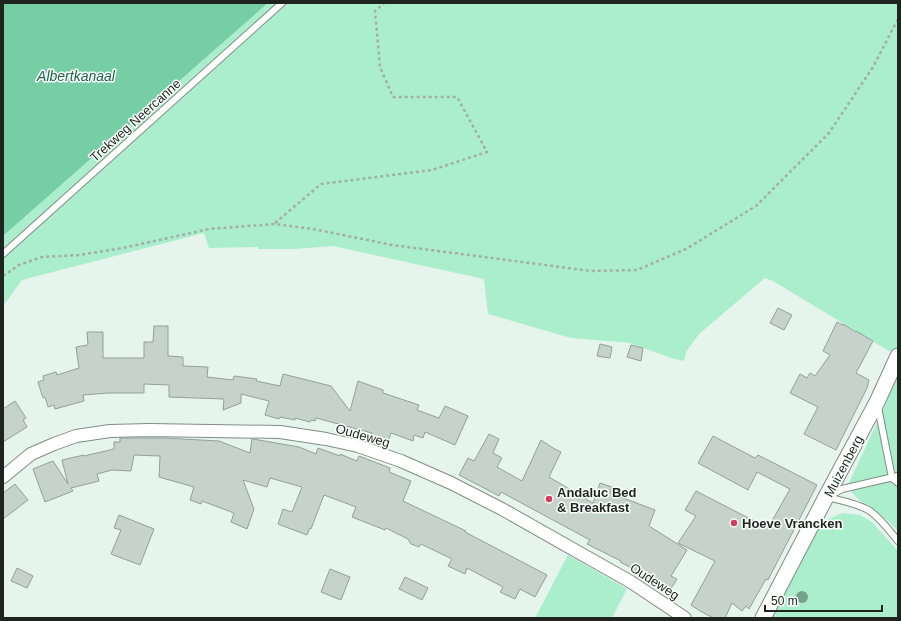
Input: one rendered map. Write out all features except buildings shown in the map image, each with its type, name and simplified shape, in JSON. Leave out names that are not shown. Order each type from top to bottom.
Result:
[{"type":"street","name":"Muizenberg","points":[[763,618],[877,402],[898,356]]},
{"type":"street","name":"Oudeweg","points":[[3,477],[31,454],[54,444],[76,436],[110,431],[149,430],[280,432],[326,439],[358,446],[401,461],[508,512],[631,582],[685,618]]},
{"type":"lane","name":"Trekweg Neercanne","points":[[3,254],[282,3]]},
{"type":"lane","points":[[877,402],[895,477],[898,483]]},
{"type":"lane","points":[[826,497],[842,489],[895,477]]},
{"type":"lane","points":[[826,497],[869,510],[885,525],[898,541]]},
{"type":"path","points":[[275,224],[321,184],[432,170],[487,152],[457,97],[393,97],[380,67],[375,11],[384,3]]},
{"type":"path","points":[[3,276],[19,265],[42,257],[79,255],[123,248],[209,229],[275,224],[313,229],[392,245],[591,271],[637,270],[686,248],[756,206],[829,133],[874,67],[898,19]]},
{"type":"shaded area","points":[[268,3],[898,3],[898,354],[889,351],[773,281],[765,278],[699,334],[686,352],[684,361],[671,358],[630,343],[571,338],[488,314],[484,279],[333,246],[294,249],[258,249],[258,247],[209,248],[204,233],[22,280],[3,306],[3,236]]},
{"type":"shaded area","points":[[898,373],[898,531],[869,505],[860,501],[847,487],[888,399],[889,390]]},
{"type":"shaded area","points":[[842,513],[860,515],[872,522],[898,551],[898,618],[772,618],[822,522]]},
{"type":"shaded area","points":[[568,555],[627,589],[612,618],[535,618]]},
{"type":"water","name":"Albertkanaal","points":[[3,3],[268,3],[3,236]]},
{"type":"place","name":"Andaluc Bed & Breakfast","points":[[549,499]]},
{"type":"place","name":"Hoeve Vrancken","points":[[734,523]]}]
